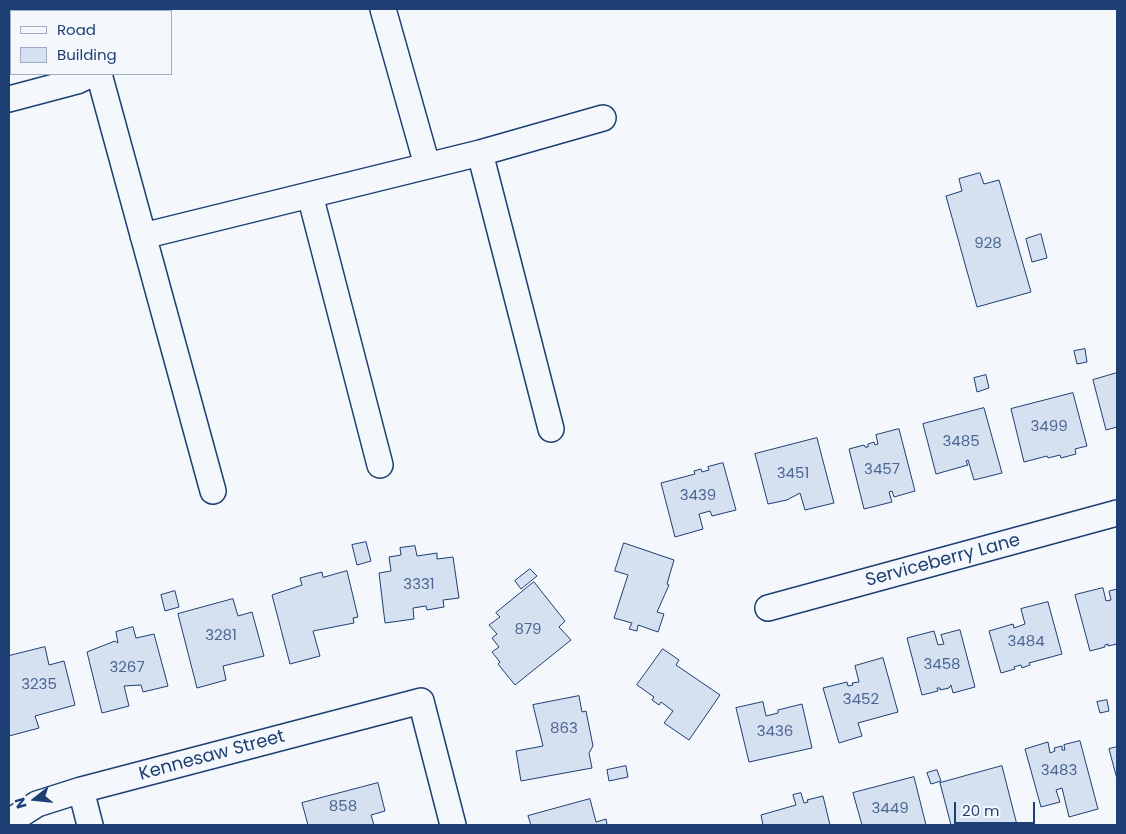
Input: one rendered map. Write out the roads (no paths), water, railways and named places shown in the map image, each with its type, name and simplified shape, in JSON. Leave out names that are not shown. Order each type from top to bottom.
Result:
[{"type":"street","points":[[382,9],[427,166]]},
{"type":"street","points":[[9,98],[78,81],[90,75]]},
{"type":"street","points":[[99,75],[213,491]]},
{"type":"street","points":[[143,236],[427,166],[603,118]]},
{"type":"street","points":[[480,152],[551,429]]},
{"type":"street","points":[[310,194],[380,465]]},
{"type":"street","name":"Serviceberry Lane","points":[[768,608],[1117,513]]},
{"type":"street","name":"Kennesaw Street","points":[[9,822],[37,804],[81,790],[421,701],[454,825]]},
{"type":"street","points":[[81,790],[90,825]]}]
